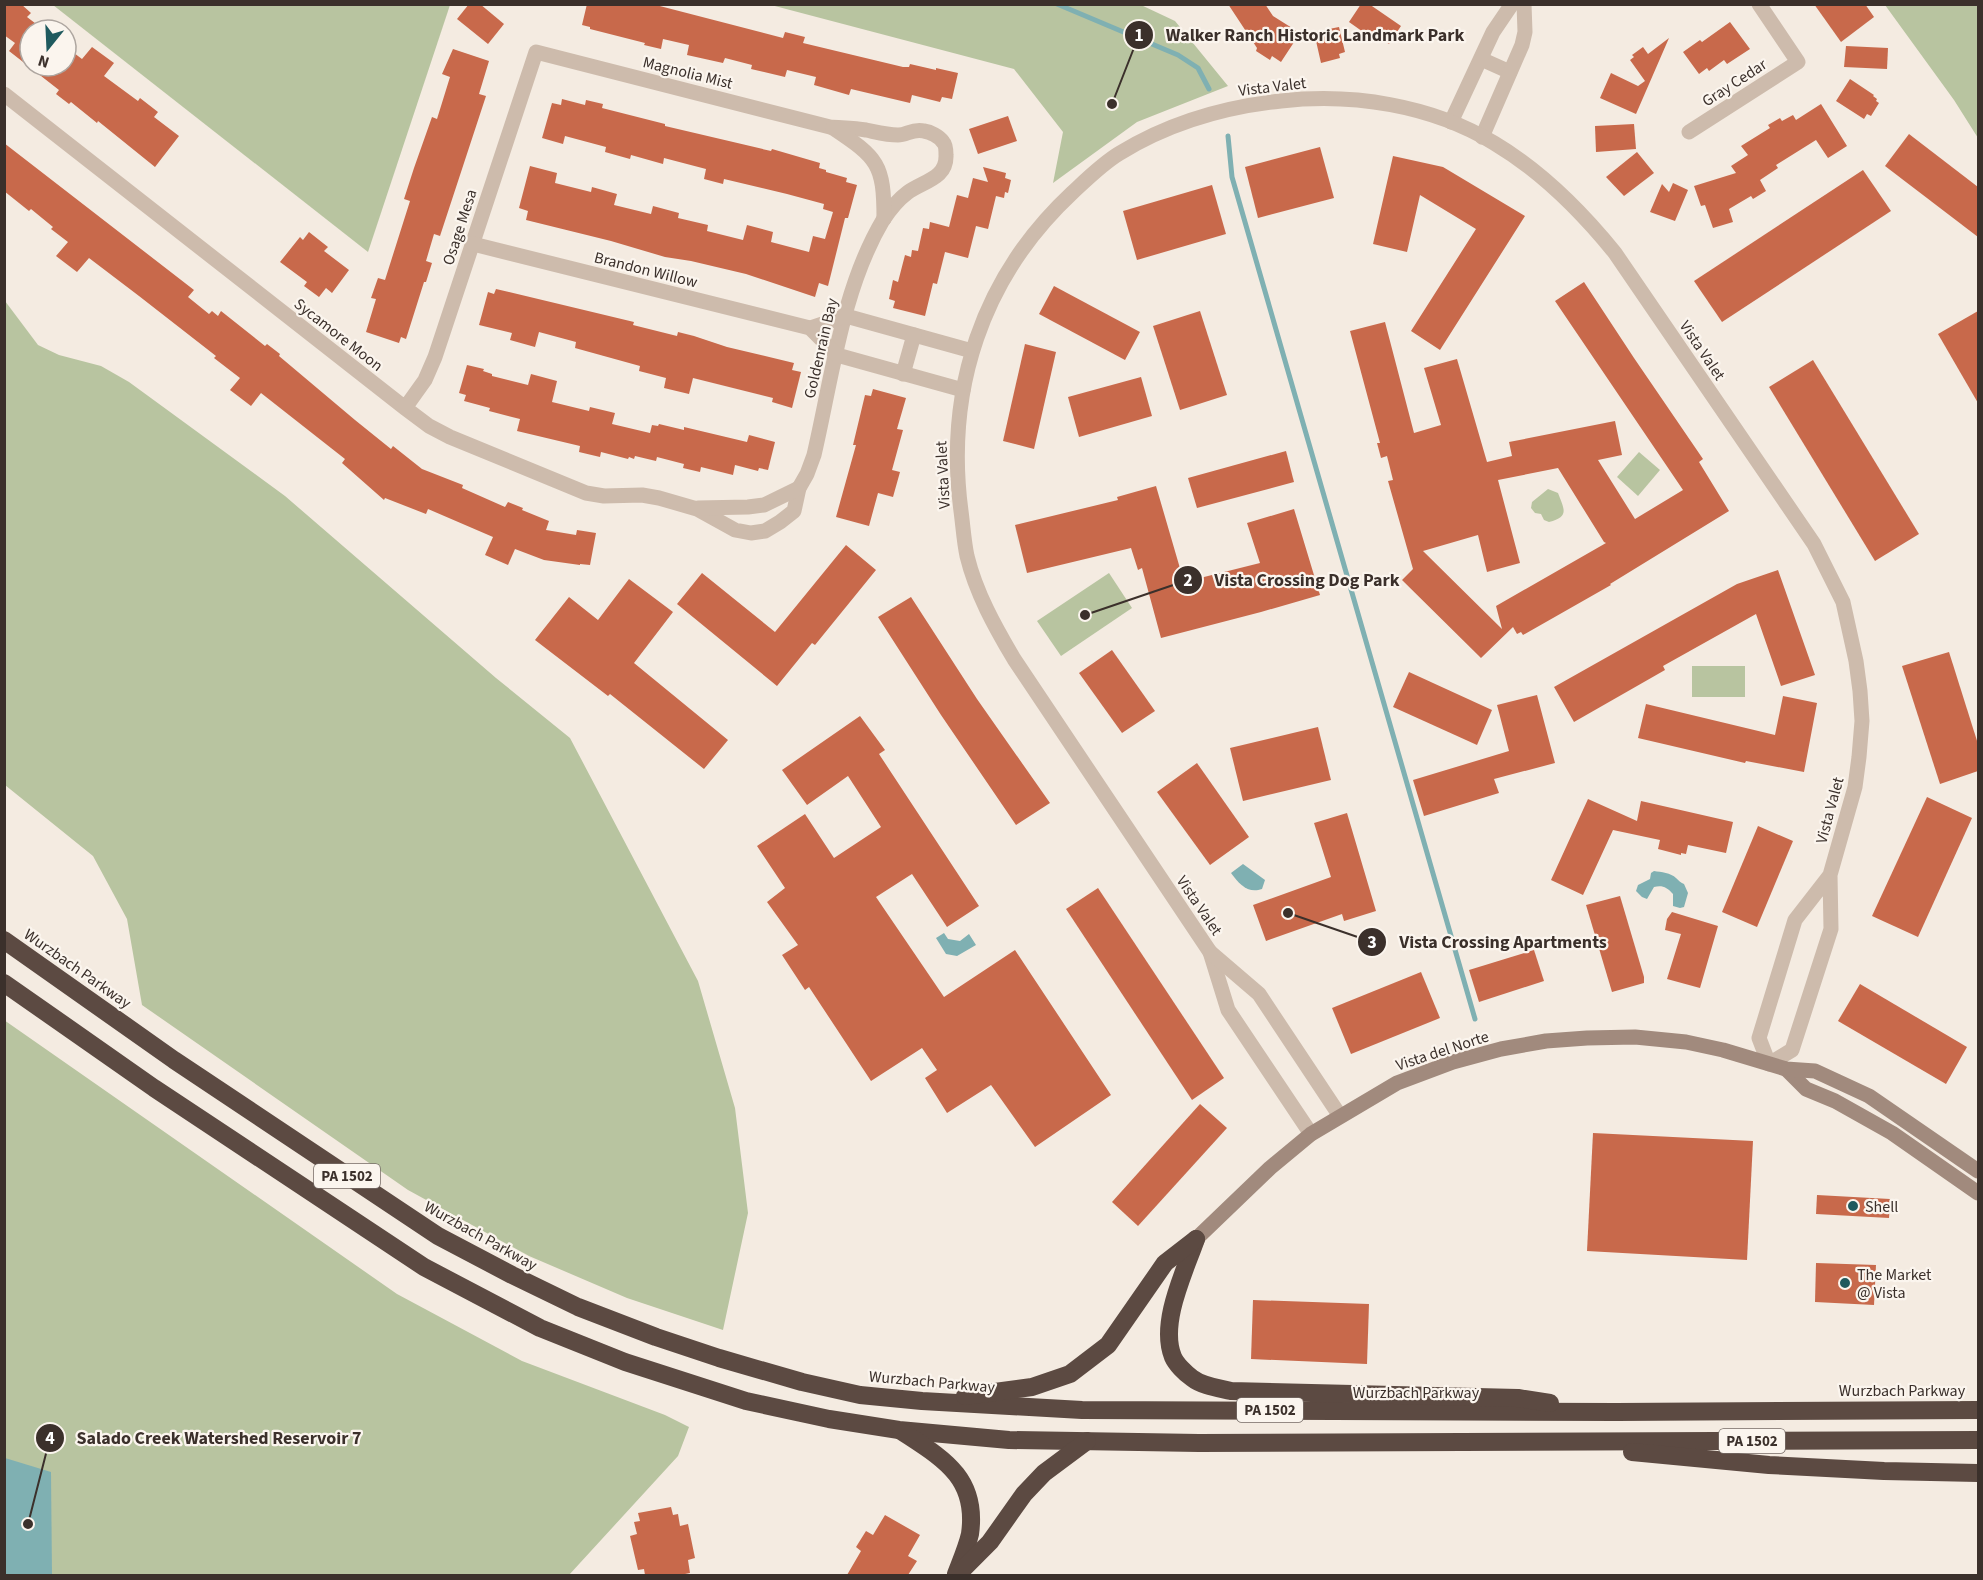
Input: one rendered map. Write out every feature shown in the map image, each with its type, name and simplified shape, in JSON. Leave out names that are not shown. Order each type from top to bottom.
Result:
[{"type":"highway","name":"Wurzbach Parkway","points":[[4,940],[174,1060],[438,1236],[578,1307],[656,1337],[768,1373],[860,1395],[922,1401],[1082,1410],[1617,1412],[1978,1410]]},
{"type":"highway","name":"PA 1502","points":[[4,983],[154,1088],[424,1267],[540,1328],[625,1362],[709,1390],[788,1410],[899,1430],[1009,1440],[1199,1443],[1978,1440]]},
{"type":"highway","points":[[922,1401],[1032,1387],[1070,1374],[1108,1345],[1165,1263],[1196,1239]]},
{"type":"highway","points":[[1196,1239],[1172,1310],[1169,1336],[1173,1358],[1177,1363],[1192,1378],[1210,1386],[1231,1391],[1518,1398],[1617,1412]]},
{"type":"highway","points":[[899,1430],[937,1455],[961,1479],[971,1504],[969,1535],[956,1575]]},
{"type":"highway","points":[[956,1575],[990,1542],[1024,1494],[1044,1473],[1087,1441]]},
{"type":"highway","points":[[1526,1442],[1769,1465],[1978,1473]]},
{"type":"street","points":[[1451,122],[1493,32],[1512,4]]},
{"type":"street","points":[[1482,137],[1522,45],[1525,32],[1524,4]]},
{"type":"street","name":"Gray Cedar","points":[[1689,132],[1798,62],[1759,4]]},
{"type":"street","name":"Magnolia Mist","points":[[536,52],[830,127],[863,129],[896,135],[904,135],[913,130],[934,134],[943,141],[946,150],[946,161],[942,171],[935,179],[905,194],[884,219]]},
{"type":"street","name":"Osage Mesa","points":[[405,408],[425,380],[435,357],[536,52]]},
{"type":"street","points":[[1481,58],[1510,72]]},
{"type":"street","name":"Sycamore Moon","points":[[4,94],[429,426],[586,493],[604,496],[642,495],[659,498],[697,508],[735,530],[751,533],[765,531],[794,511],[799,488]]},
{"type":"street","name":"Vista Valet","points":[[1340,1116],[1259,994],[1210,952],[1014,659],[994,626],[967,555],[960,501],[959,413],[972,351],[998,291],[1015,261],[1049,214],[1119,154],[1152,136],[1187,120],[1259,103],[1297,99],[1372,101],[1451,122],[1482,137],[1503,150],[1562,195],[1590,222],[1615,253],[1814,544],[1843,602],[1856,661],[1862,721],[1859,757],[1855,788],[1830,875],[1831,929],[1792,1050],[1769,1064],[1759,1038],[1796,920],[1830,875]]},
{"type":"street","name":"Magnolia Mist","points":[[830,127],[858,145],[878,167],[883,181],[884,219]]},
{"type":"street","name":"Goldenrain Bay","points":[[799,488],[814,455],[852,290],[884,219]]},
{"type":"street","name":"Brandon Willow","points":[[473,244],[810,328]]},
{"type":"street","points":[[963,390],[837,355],[810,328],[846,316],[972,351]]},
{"type":"street","points":[[903,374],[914,334]]},
{"type":"street","name":"Sycamore Moon","points":[[697,508],[764,505],[799,488]]},
{"type":"street","name":"Vista Valet","points":[[1210,952],[1228,1010],[1311,1134]]},
{"type":"street","name":"Vista del Norte","points":[[1196,1239],[1270,1168],[1311,1134],[1397,1083],[1453,1062],[1501,1049],[1546,1041],[1635,1037],[1676,1041],[1723,1050],[1786,1069],[1815,1071],[1869,1096],[1978,1171]]},
{"type":"street","name":"Vista del Norte","points":[[1786,1069],[1806,1089],[1835,1101],[1884,1128],[1978,1193]]},
{"type":"green space","points":[[53,5],[450,5],[368,252],[78,25],[78,18],[70,18]]},
{"type":"green space","points":[[771,5],[1141,5],[1175,21],[1228,86],[1137,122],[1053,183],[1063,132],[1014,69]]},
{"type":"green space","points":[[1885,5],[1978,5],[1978,138],[1954,100]]},
{"type":"green space","points":[[5,301],[38,345],[59,355],[101,366],[129,382],[285,496],[496,678],[570,738],[698,981],[735,1108],[748,1213],[723,1330],[627,1298],[529,1256],[408,1190],[142,1005],[127,919],[93,856],[5,785]]},
{"type":"green space","points":[[1639,452],[1660,470],[1638,496],[1617,477]]},
{"type":"green space","points":[[1548,489],[1558,493],[1564,512],[1560,518],[1549,522],[1531,508],[1532,502]]},
{"type":"green space","points":[[1109,573],[1132,608],[1061,656],[1037,621]]},
{"type":"green space","points":[[1692,666],[1745,666],[1745,697],[1692,697]]},
{"type":"green space","points":[[4,1020],[397,1294],[522,1361],[665,1415],[689,1427],[678,1456],[569,1575],[5,1575]]},
{"type":"water","points":[[1243,864],[1265,880],[1262,889],[1248,889],[1234,877],[1231,873]]},
{"type":"water","points":[[1654,871],[1674,876],[1684,884],[1688,893],[1684,907],[1673,906],[1673,894],[1664,887],[1654,887],[1647,899],[1636,891],[1638,885],[1650,879]]},
{"type":"water","points":[[944,933],[948,939],[960,941],[969,934],[976,945],[957,956],[946,954],[936,938]]},
{"type":"water","points":[[5,1458],[51,1472],[52,1575],[5,1575]]},
{"type":"building","points":[[4,4],[21,4],[31,13],[28,18],[18,18],[18,58],[9,51],[15,43],[4,35]]},
{"type":"building","points":[[469,4],[480,4],[504,24],[488,44],[457,19]]},
{"type":"building","points":[[587,4],[652,4],[783,38],[785,32],[805,37],[803,43],[903,67],[909,67],[910,64],[958,73],[952,99],[942,97],[940,102],[912,95],[910,103],[851,89],[849,95],[814,85],[816,77],[787,70],[785,77],[751,69],[752,65],[725,58],[723,63],[687,55],[689,45],[663,39],[661,49],[590,29],[582,25]]},
{"type":"building","points":[[1228,4],[1265,4],[1273,16],[1300,33],[1281,62],[1272,56],[1270,60],[1256,51],[1257,48]]},
{"type":"building","points":[[1361,4],[1369,4],[1401,26],[1389,44],[1369,30],[1366,34],[1349,22]]},
{"type":"building","points":[[1814,4],[1865,4],[1874,17],[1841,42]]},
{"type":"building","points":[[1730,22],[1750,49],[1727,64],[1724,60],[1709,71],[1707,68],[1699,74],[1683,52]]},
{"type":"building","points":[[1339,27],[1345,52],[1339,54],[1340,58],[1321,63],[1314,32]]},
{"type":"building","points":[[1669,38],[1636,114],[1600,98],[1611,73],[1638,86],[1645,81],[1630,60],[1634,57],[1632,55],[1643,47],[1648,54]]},
{"type":"building","points":[[1846,46],[1888,48],[1887,69],[1844,67]]},
{"type":"building","points":[[92,47],[114,63],[104,76],[138,101],[140,98],[158,112],[154,117],[179,136],[155,167],[98,121],[97,123],[71,102],[69,104],[56,94],[59,90],[44,78],[78,78],[78,56],[82,59]]},
{"type":"building","points":[[453,49],[489,61],[479,94],[486,96],[440,236],[434,234],[426,261],[432,263],[406,339],[401,337],[399,343],[366,332],[376,299],[371,298],[378,278],[385,280],[410,201],[404,199],[432,117],[437,119],[450,77],[442,74]]},
{"type":"building","points":[[1850,79],[1877,99],[1879,103],[1871,116],[1867,114],[1864,119],[1836,101]]},
{"type":"building","points":[[562,99],[585,105],[586,100],[603,104],[602,108],[665,124],[665,126],[771,151],[772,149],[820,163],[819,168],[847,178],[846,182],[857,185],[848,218],[845,218],[828,286],[819,283],[815,297],[746,274],[665,257],[526,220],[528,211],[519,208],[530,166],[557,173],[555,183],[591,192],[592,187],[617,194],[614,205],[651,214],[653,206],[679,213],[678,218],[708,225],[707,231],[743,240],[747,225],[773,232],[771,242],[809,252],[813,236],[825,239],[833,212],[823,209],[824,204],[724,179],[723,184],[704,179],[706,169],[664,158],[663,164],[631,155],[630,159],[605,152],[606,147],[565,136],[563,144],[542,138],[552,103],[561,105]]},
{"type":"building","points":[[1821,104],[1847,146],[1828,158],[1816,140],[1776,165],[1778,168],[1760,180],[1766,191],[1753,199],[1751,196],[1729,209],[1733,222],[1713,228],[1705,205],[1701,206],[1694,186],[1736,173],[1731,166],[1748,155],[1741,146],[1770,128],[1768,125],[1780,118],[1782,121],[1793,115],[1796,120]]},
{"type":"building","points":[[1008,116],[1017,141],[978,154],[969,129]]},
{"type":"building","points":[[1634,124],[1636,149],[1596,152],[1595,126]]},
{"type":"building","points":[[1909,134],[1978,187],[1978,237],[1885,166]]},
{"type":"building","points":[[4,143],[194,290],[188,297],[209,314],[212,311],[218,316],[221,311],[265,346],[267,344],[391,449],[393,446],[422,469],[463,485],[462,488],[505,507],[508,502],[549,521],[546,530],[576,535],[577,530],[596,533],[590,565],[544,560],[515,549],[508,565],[485,555],[493,537],[428,509],[426,514],[385,498],[384,500],[342,463],[345,459],[261,393],[251,406],[230,390],[240,378],[214,358],[216,356],[139,296],[89,258],[77,272],[56,256],[68,242],[31,209],[29,211],[4,191]]},
{"type":"building","points":[[1320,147],[1334,198],[1258,218],[1245,167]]},
{"type":"building","points":[[1637,152],[1654,173],[1624,196],[1606,177]]},
{"type":"building","points":[[1393,156],[1443,167],[1525,216],[1440,350],[1411,331],[1476,229],[1420,195],[1407,252],[1373,244]]},
{"type":"building","points":[[983,167],[1006,173],[1005,178],[1011,180],[1008,193],[1005,192],[1004,198],[996,196],[988,229],[976,226],[968,258],[945,252],[937,284],[933,283],[925,316],[893,308],[895,301],[889,299],[893,280],[898,282],[905,255],[911,257],[912,250],[918,251],[923,228],[929,229],[930,222],[949,227],[957,195],[968,198],[973,178],[988,182]]},
{"type":"building","points":[[1863,170],[1891,211],[1722,322],[1694,281]]},
{"type":"building","points":[[1673,183],[1688,190],[1675,221],[1650,212],[1662,184],[1669,192]]},
{"type":"building","points":[[1212,185],[1226,234],[1137,260],[1123,211]]},
{"type":"building","points":[[309,232],[328,247],[324,251],[349,270],[332,293],[326,288],[319,297],[304,286],[307,282],[280,262],[300,237],[303,240]]},
{"type":"building","points":[[1584,282],[1703,459],[1699,462],[1729,511],[1611,585],[1523,635],[1521,632],[1517,634],[1513,627],[1481,658],[1402,580],[1413,569],[1388,481],[1393,480],[1387,456],[1381,458],[1377,443],[1380,443],[1350,331],[1385,322],[1414,433],[1441,425],[1424,368],[1457,359],[1487,462],[1512,456],[1509,442],[1615,421],[1622,455],[1598,460],[1635,519],[1683,490],[1555,301]],"holes":[[[1558,468],[1606,543],[1496,606],[1502,629],[1423,551],[1478,535],[1487,572],[1520,563],[1498,480]]]},
{"type":"building","points":[[1054,286],[1140,332],[1125,360],[1039,314]]},
{"type":"building","points":[[496,289],[634,322],[633,325],[677,336],[678,332],[727,347],[794,363],[792,370],[801,372],[792,408],[772,402],[773,398],[693,378],[689,394],[664,388],[666,378],[639,371],[640,366],[575,348],[576,342],[539,332],[535,347],[510,340],[512,333],[479,325],[488,292],[494,294]]},
{"type":"building","points":[[1200,311],[1227,395],[1180,410],[1153,326]]},
{"type":"building","points":[[1978,311],[1978,403],[1938,334]]},
{"type":"building","points":[[1025,344],[1056,352],[1034,449],[1003,441]]},
{"type":"building","points":[[1813,360],[1919,534],[1875,561],[1769,387]]},
{"type":"building","points":[[467,365],[484,369],[483,371],[492,376],[528,385],[531,374],[557,381],[552,402],[589,411],[590,407],[615,413],[612,424],[650,433],[652,425],[658,426],[659,424],[684,430],[684,427],[747,442],[749,435],[775,442],[768,470],[759,468],[758,471],[735,465],[733,475],[701,467],[700,472],[683,468],[684,464],[657,457],[656,461],[635,456],[634,459],[629,457],[628,459],[601,452],[600,457],[579,452],[580,446],[517,431],[520,419],[489,411],[490,408],[464,401],[466,395],[459,393]]},
{"type":"building","points":[[1141,377],[1152,416],[1079,437],[1068,397]]},
{"type":"building","points":[[873,389],[906,398],[897,429],[903,430],[892,470],[900,472],[893,497],[878,493],[869,526],[836,517],[856,445],[853,445],[865,395],[871,396]]},
{"type":"building","points":[[1286,451],[1294,482],[1197,508],[1188,478]]},
{"type":"building","points":[[1156,486],[1184,582],[1260,563],[1247,523],[1294,509],[1320,595],[1161,638],[1142,568],[1138,570],[1131,548],[1027,573],[1015,525],[1118,500],[1117,497]]},
{"type":"building","points":[[846,545],[876,570],[815,645],[812,643],[777,686],[677,604],[702,573],[775,632]]},
{"type":"building","points":[[1778,570],[1815,675],[1781,686],[1756,614],[1663,666],[1665,670],[1574,722],[1554,687],[1737,584]]},
{"type":"building","points":[[629,579],[673,612],[634,663],[728,740],[704,769],[610,694],[608,696],[535,640],[569,597],[598,620]]},
{"type":"building","points":[[911,597],[977,699],[1050,803],[1016,825],[878,617]]},
{"type":"building","points":[[1112,650],[1155,711],[1122,733],[1079,673]]},
{"type":"building","points":[[1949,652],[1978,744],[1978,771],[1940,784],[1902,666]]},
{"type":"building","points":[[1409,672],[1492,710],[1477,745],[1393,707]]},
{"type":"building","points":[[1537,695],[1555,763],[1494,779],[1499,793],[1424,816],[1413,780],[1509,751],[1497,705]]},
{"type":"building","points":[[1783,696],[1817,703],[1804,772],[1746,761],[1745,763],[1638,738],[1646,704],[1775,735]]},
{"type":"building","points":[[860,716],[885,750],[879,754],[979,906],[947,927],[912,874],[876,897],[944,997],[1015,950],[1111,1095],[1035,1147],[991,1085],[947,1113],[925,1078],[937,1070],[922,1048],[871,1081],[809,987],[805,990],[782,955],[798,945],[767,902],[785,888],[757,846],[805,814],[834,858],[881,827],[848,776],[807,805],[782,770]]},
{"type":"building","points":[[1318,727],[1331,780],[1243,801],[1230,748]]},
{"type":"building","points":[[1197,763],[1249,837],[1210,865],[1157,792]]},
{"type":"building","points":[[1927,797],[1972,818],[1918,937],[1872,916]]},
{"type":"building","points":[[1588,799],[1637,821],[1641,801],[1733,822],[1726,853],[1688,845],[1686,854],[1681,853],[1681,855],[1658,849],[1660,840],[1613,830],[1583,895],[1551,880]]},
{"type":"building","points":[[1347,813],[1376,911],[1344,921],[1342,914],[1266,941],[1253,905],[1331,877],[1314,823]]},
{"type":"building","points":[[1758,826],[1793,841],[1757,927],[1722,912]]},
{"type":"building","points":[[1098,888],[1224,1078],[1192,1100],[1066,909]]},
{"type":"building","points":[[1620,896],[1644,983],[1612,992],[1586,905]]},
{"type":"building","points":[[1672,912],[1718,926],[1700,988],[1667,979],[1681,934],[1665,930],[1667,919]]},
{"type":"building","points":[[1534,950],[1544,981],[1479,1002],[1469,970]]},
{"type":"building","points":[[1421,972],[1440,1018],[1351,1054],[1332,1008]]},
{"type":"building","points":[[1860,984],[1967,1047],[1946,1084],[1838,1021]]},
{"type":"building","points":[[1200,1104],[1227,1128],[1138,1226],[1112,1202]]},
{"type":"building","points":[[1593,1133],[1753,1141],[1747,1260],[1587,1251]]},
{"type":"building","name":"Shell","points":[[1817,1195],[1890,1199],[1889,1218],[1816,1214]]},
{"type":"building","name":"The Market @ Vista","points":[[1816,1263],[1876,1265],[1874,1305],[1815,1302]]},
{"type":"building","points":[[1253,1300],[1369,1304],[1367,1364],[1251,1359]]},
{"type":"building","points":[[671,1507],[673,1515],[678,1514],[680,1526],[688,1524],[695,1558],[688,1560],[690,1573],[645,1575],[644,1569],[638,1570],[630,1536],[637,1534],[634,1522],[640,1521],[638,1513]]},
{"type":"building","points":[[885,1515],[920,1535],[908,1556],[917,1561],[908,1575],[847,1575],[861,1551],[856,1547],[866,1531],[873,1535]]},
{"type":"waterway","points":[[1057,4],[1178,55],[1198,68],[1209,89]]},
{"type":"waterway","points":[[1228,136],[1232,177],[1475,1019]]},
{"type":"place","name":"Walker Ranch Historic Landmark Park","points":[[1112,104]]},
{"type":"place","name":"Vista Crossing Dog Park","points":[[1085,615]]},
{"type":"place","name":"Vista Crossing Apartments","points":[[1288,913]]},
{"type":"place","name":"Shell","points":[[1853,1206]]},
{"type":"place","name":"The Market @ Vista","points":[[1845,1283]]},
{"type":"place","name":"Salado Creek Watershed Reservoir 7","points":[[28,1524]]}]
